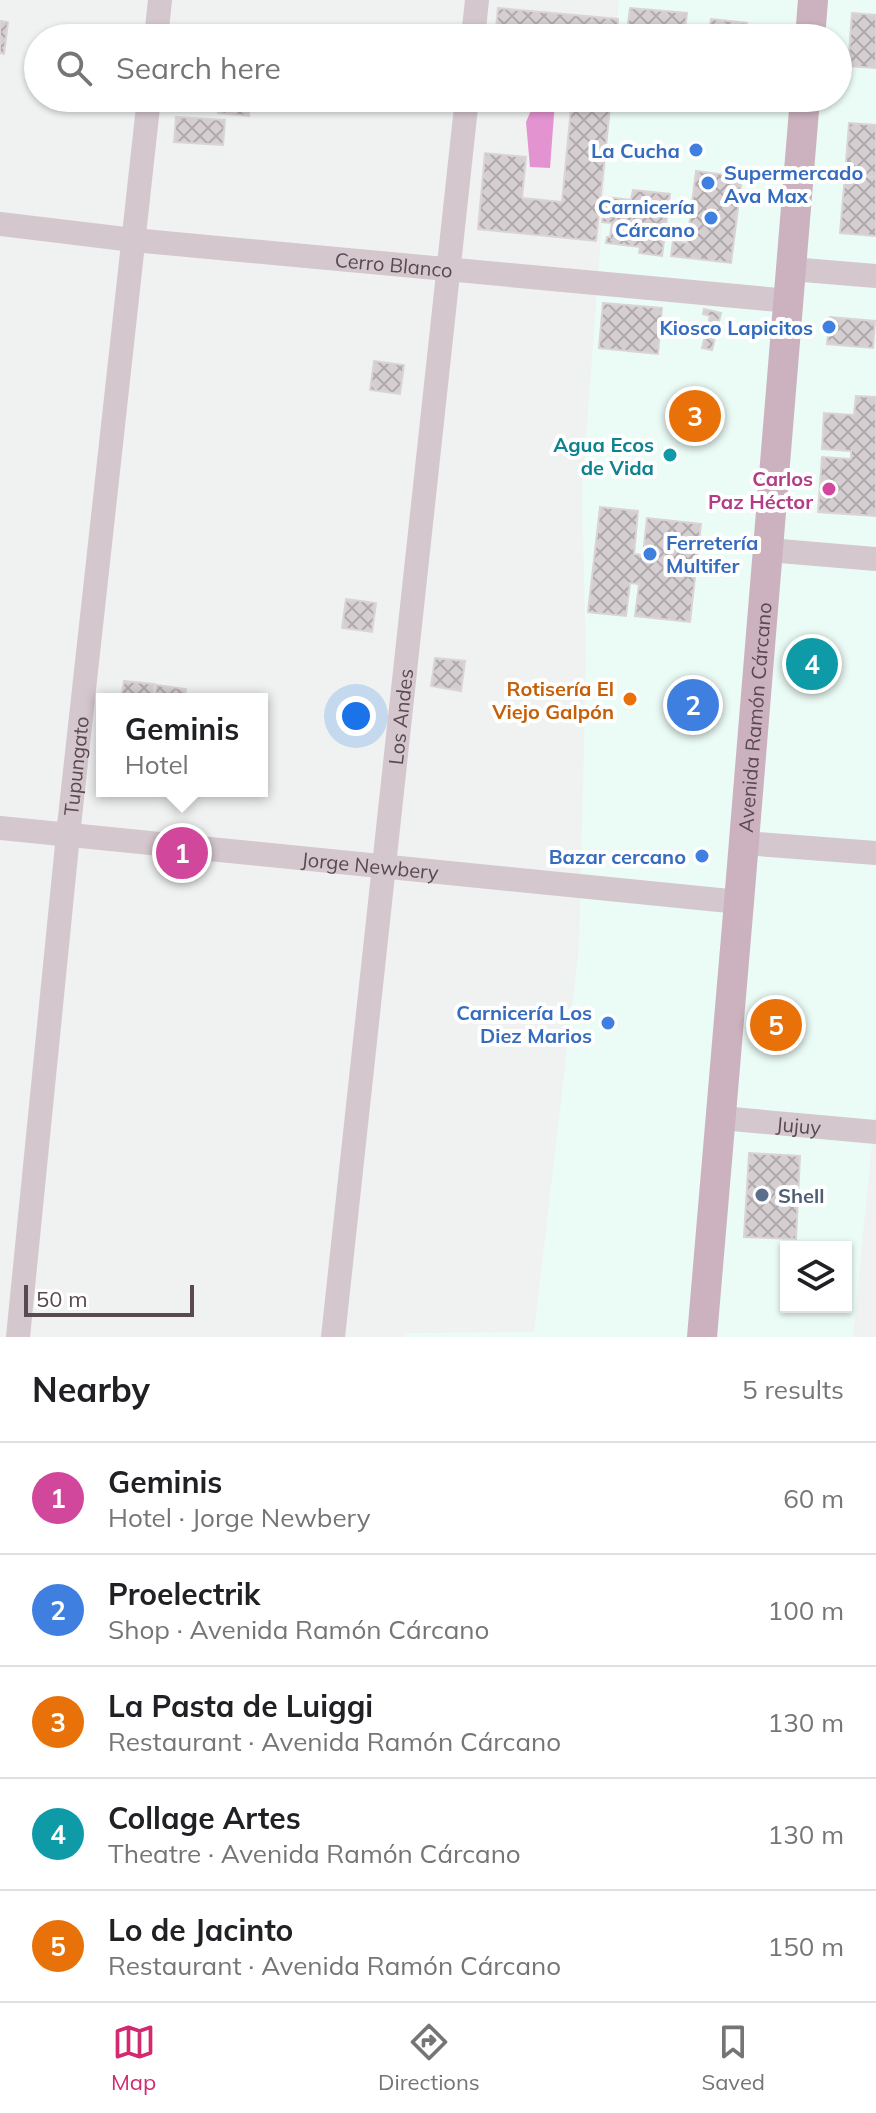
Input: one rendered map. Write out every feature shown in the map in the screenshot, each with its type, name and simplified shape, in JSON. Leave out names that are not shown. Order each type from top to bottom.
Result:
[{"type":"main road","points":[[811,24],[813,0]]},
{"type":"main road","name":"Avenida Ramón Cárcano","points":[[702,1337],[804,112]]},
{"type":"street","points":[[157,24],[160,0]]},
{"type":"street","points":[[474,24],[477,0]]},
{"type":"street","name":"Tupungato","points":[[18,1337],[68,835],[147,112]]},
{"type":"street","name":"Los Andes","points":[[333,1337],[466,112]]},
{"type":"street","name":"Cerro Blanco","points":[[0,224],[133,240],[789,301]]},
{"type":"street","points":[[791,269],[876,276]]},
{"type":"street","points":[[768,550],[876,559]]},
{"type":"street","name":"Jorge Newbery","points":[[0,828],[739,902]]},
{"type":"street","points":[[744,843],[876,853]]},
{"type":"street","name":"Jujuy","points":[[721,1118],[876,1132]]},
{"type":"shaded area","points":[[619,0],[876,0],[876,1102],[853,1337],[404,1337],[405,1333],[534,1332],[579,947],[586,663],[582,494],[610,112],[852,112],[852,24],[617,24]]},
{"type":"shaded area","points":[[530,112],[554,112],[550,168],[530,167],[526,122]]},
{"type":"building","points":[[498,8],[618,19],[618,24],[496,24]]},
{"type":"building","points":[[630,8],[687,13],[686,24],[628,24]]},
{"type":"building","points":[[852,13],[876,15],[876,68],[852,66]]},
{"type":"building","points":[[711,19],[747,23],[747,24],[710,24]]},
{"type":"building","points":[[0,21],[8,22],[4,54],[0,53]]},
{"type":"building","points":[[218,112],[249,112],[249,116]]},
{"type":"building","points":[[571,112],[610,112],[596,241],[478,229],[485,153],[526,157],[522,198],[562,202]]},
{"type":"building","points":[[176,117],[225,120],[223,145],[174,142]]},
{"type":"building","points":[[849,123],[876,125],[876,177],[845,175]]},
{"type":"building","points":[[696,171],[742,177],[731,263],[671,256],[673,241],[687,243]]},
{"type":"building","points":[[845,175],[876,177],[876,236],[840,233]]},
{"type":"building","points":[[633,190],[670,194],[662,256],[639,253],[640,247],[606,243],[612,223],[602,222],[606,197],[631,200]]},
{"type":"building","points":[[603,303],[662,308],[658,354],[599,348]]},
{"type":"building","points":[[704,309],[721,313],[712,350],[702,348],[710,316],[703,314]]},
{"type":"building","points":[[830,317],[875,321],[873,348],[827,344]]},
{"type":"building","points":[[374,361],[404,365],[400,394],[370,390]]},
{"type":"building","points":[[856,396],[876,397],[876,516],[818,512],[822,457],[851,459],[851,451],[822,449],[824,413],[854,415]]},
{"type":"building","points":[[600,507],[638,511],[634,554],[643,555],[647,518],[701,524],[690,622],[635,616],[639,584],[630,583],[626,616],[588,612]]},
{"type":"building","points":[[346,599],[376,603],[372,632],[342,628]]},
{"type":"building","points":[[435,658],[465,661],[461,691],[431,686]]},
{"type":"building","points":[[124,681],[154,684],[153,693],[122,693]]},
{"type":"building","points":[[156,685],[186,689],[186,693],[155,693]]},
{"type":"building","points":[[749,1153],[800,1156],[796,1239],[744,1237]]},
{"type":"place","name":"La Cucha","points":[[696,150]]},
{"type":"place","name":"Supermercado Ava Max","points":[[708,183]]},
{"type":"place","name":"Carnicería Cárcano","points":[[711,218]]},
{"type":"place","name":"Kiosco Lapicitos","points":[[829,327]]},
{"type":"place","name":"La Pasta de Luiggi","points":[[695,416]]},
{"type":"place","name":"Agua Ecos de Vida","points":[[670,455]]},
{"type":"place","name":"Carlos Paz Héctor","points":[[829,489]]},
{"type":"place","name":"Ferretería Multifer","points":[[650,554]]},
{"type":"place","name":"Collage Artes","points":[[812,664]]},
{"type":"place","name":"Rotisería El Viejo Galpón","points":[[630,699]]},
{"type":"place","name":"Proelectrik","points":[[693,705]]},
{"type":"place","name":"Geminis","points":[[182,853]]},
{"type":"place","name":"Bazar cercano","points":[[702,856]]},
{"type":"place","name":"Carnicería Los Diez Marios","points":[[608,1023]]},
{"type":"place","name":"Lo de Jacinto","points":[[776,1025]]},
{"type":"place","name":"Shell","points":[[762,1195]]}]
